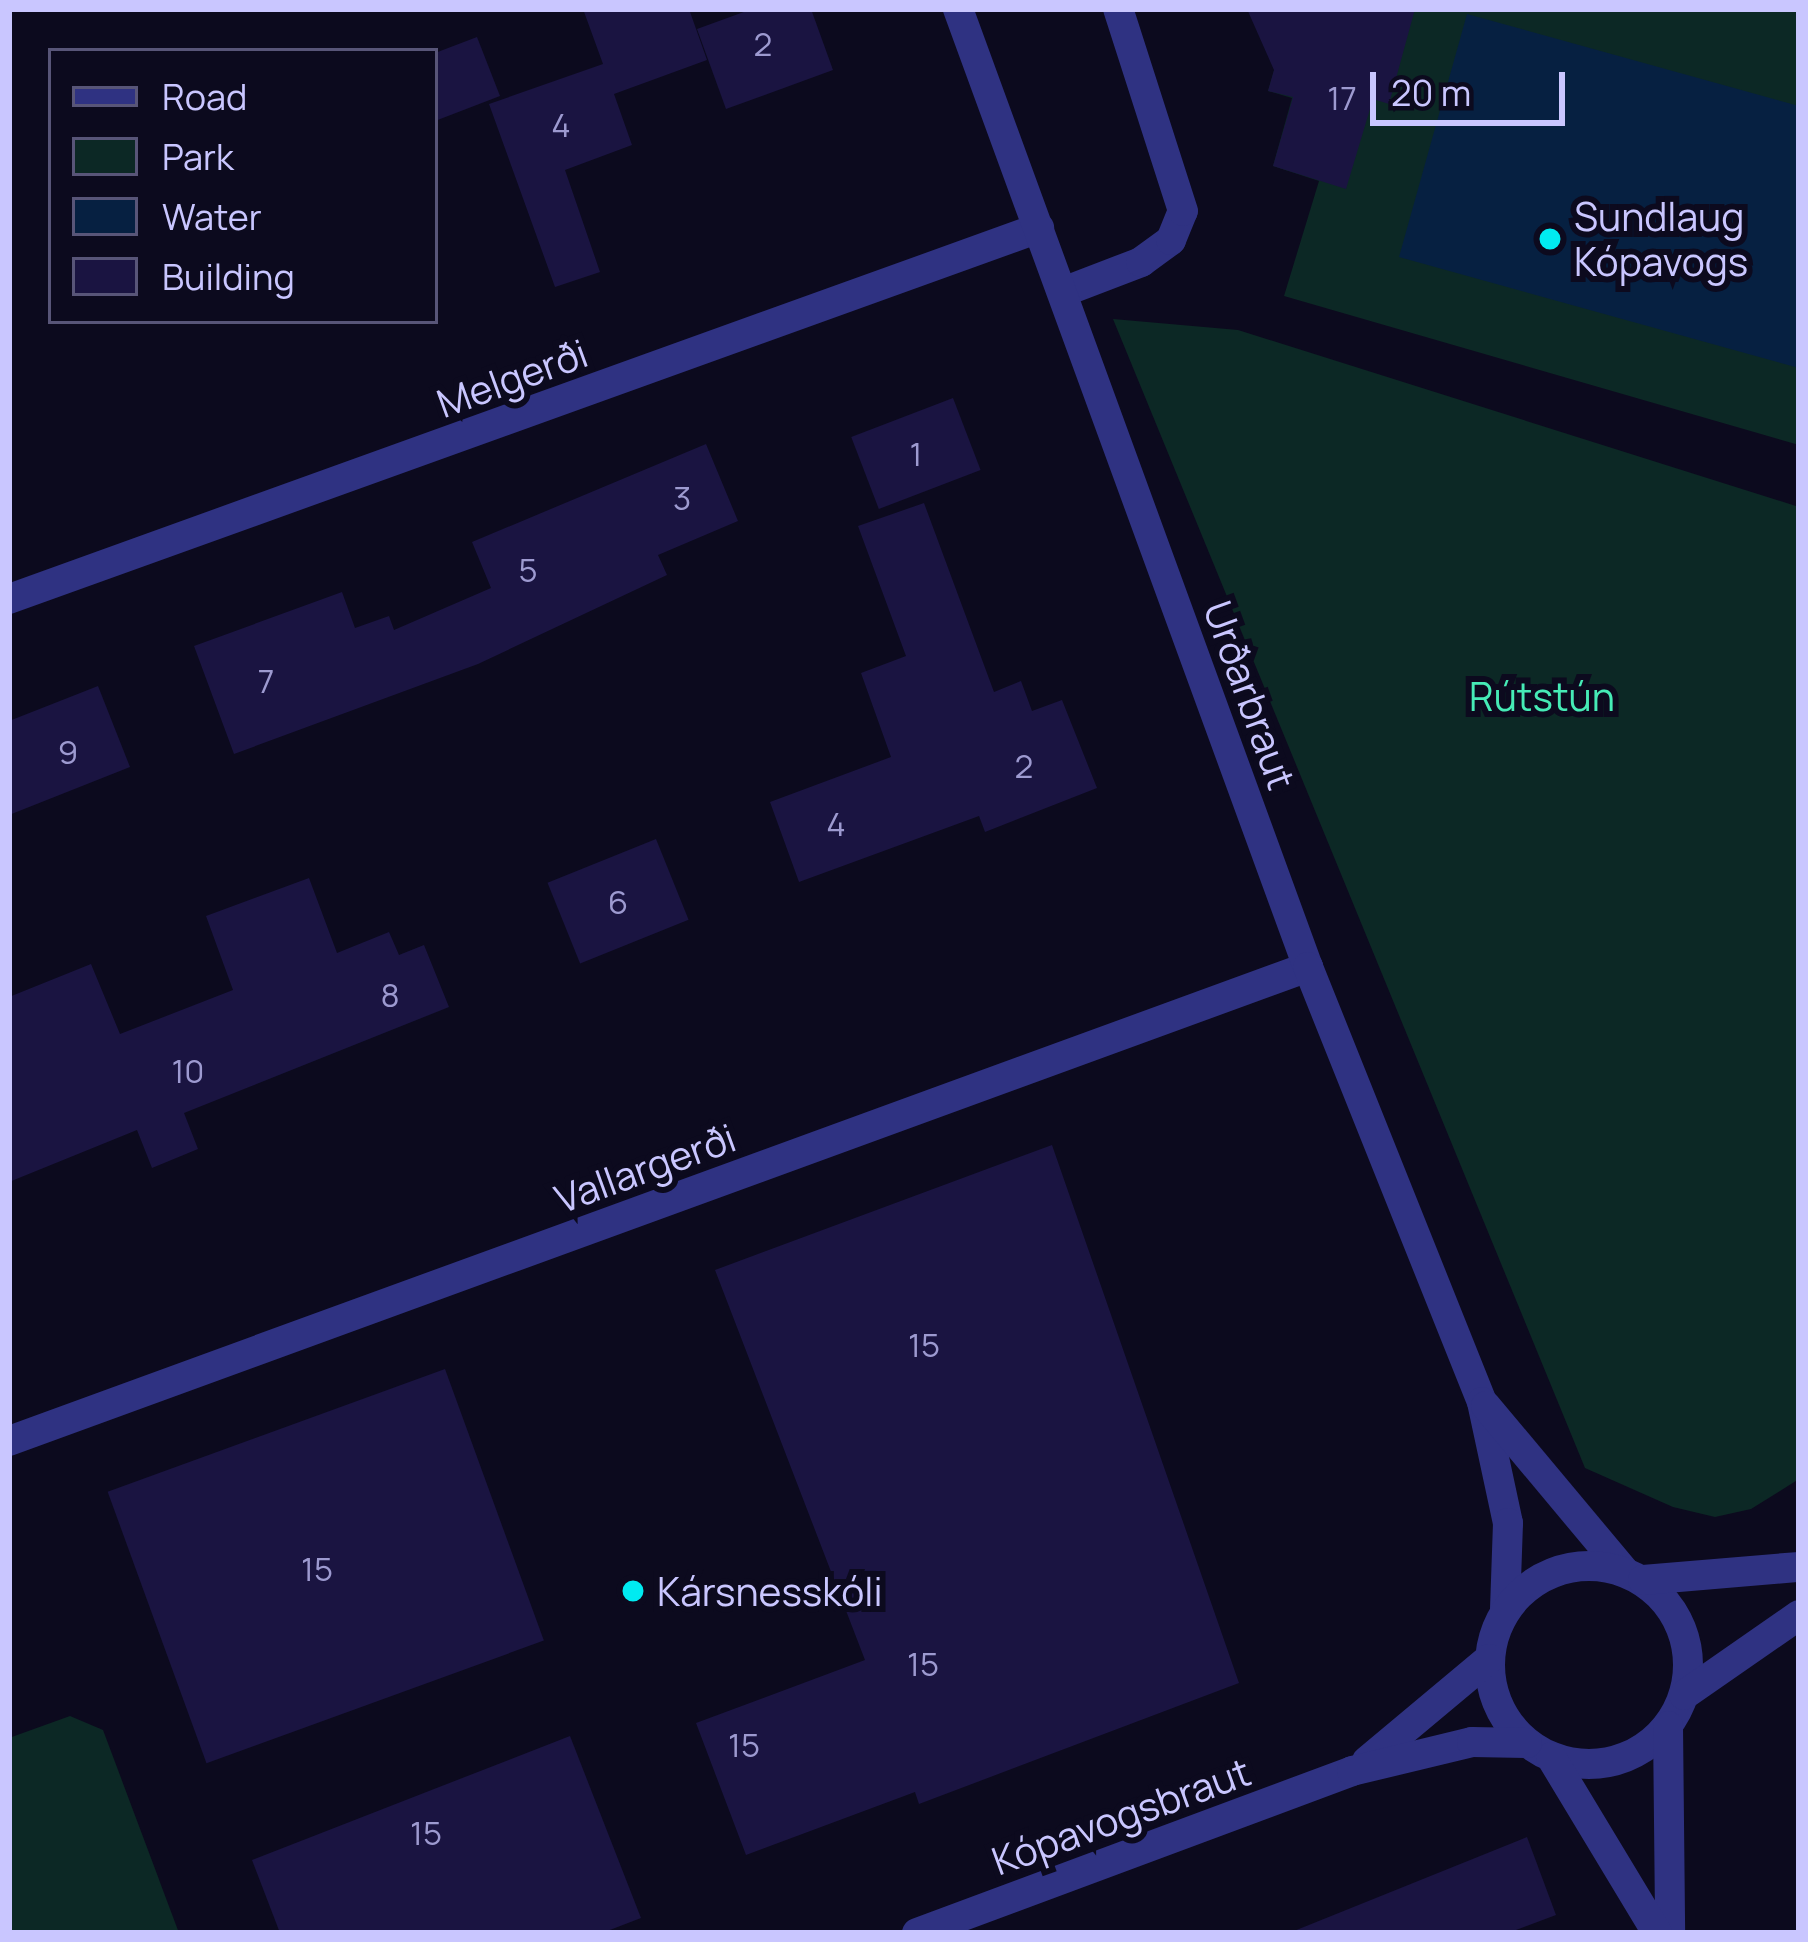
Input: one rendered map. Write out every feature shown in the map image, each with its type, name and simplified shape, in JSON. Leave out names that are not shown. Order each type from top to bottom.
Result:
[{"type":"street","name":"Urðarbraut","points":[[958,9],[1308,968],[1482,1402],[1508,1523],[1505,1610]]},
{"type":"street","points":[[1064,292],[1141,262],[1172,241],[1183,211],[1118,9]]},
{"type":"street","name":"Melgerði","points":[[9,599],[1040,228]]},
{"type":"street","name":"Vallargerði","points":[[9,1441],[1308,968]]},
{"type":"street","name":"Urðarbraut","points":[[1482,1402],[1633,1575]]},
{"type":"street","points":[[1658,1933],[1539,1750],[1492,1690],[1489,1659],[1505,1610],[1557,1570],[1633,1575],[1799,1568]]},
{"type":"street","points":[[1633,1575],[1683,1631],[1684,1695]]},
{"type":"street","points":[[1670,1933],[1668,1726],[1684,1695],[1799,1615]]},
{"type":"street","name":"Kópavogsbraut","points":[[1352,1772],[1489,1659]]},
{"type":"street","points":[[1539,1750],[1615,1761],[1668,1726]]},
{"type":"street","name":"Kópavogsbraut","points":[[916,1933],[1352,1772],[1472,1742],[1539,1750]]},
{"type":"green space","name":"Sundlaug Kópavogs","points":[[1256,9],[1799,9],[1799,445],[1284,296],[1319,181],[1273,166],[1292,98],[1268,91],[1275,67]]},
{"type":"green space","name":"Rútstún","points":[[1113,319],[1238,330],[1799,507],[1799,1479],[1751,1509],[1715,1517],[1673,1507],[1585,1468]]},
{"type":"green space","points":[[70,1716],[103,1730],[179,1933],[9,1933],[9,1738]]},
{"type":"water","points":[[1467,14],[1799,106],[1799,368],[1399,257]]},
{"type":"building","points":[[583,9],[689,9],[707,60],[614,94],[632,145],[565,170],[600,272],[555,287],[489,104],[603,64]]},
{"type":"building","points":[[752,9],[811,9],[833,70],[726,109],[697,29]]},
{"type":"building","points":[[1247,9],[1415,9],[1389,104],[1373,99],[1346,189],[1273,166],[1293,97],[1268,91],[1274,70]]},
{"type":"building","points":[[477,37],[500,96],[438,120],[438,52]]},
{"type":"building","points":[[953,398],[981,470],[879,509],[851,437]]},
{"type":"building","points":[[706,444],[738,521],[658,555],[667,575],[478,664],[234,754],[194,646],[342,592],[355,628],[389,616],[394,630],[491,588],[472,542]]},
{"type":"building","points":[[924,503],[994,692],[1021,681],[1032,711],[1062,700],[1097,788],[985,832],[979,816],[799,882],[770,802],[891,757],[861,673],[906,656],[858,526]]},
{"type":"building","points":[[98,686],[130,767],[9,815],[9,721]]},
{"type":"building","points":[[656,839],[689,920],[580,963],[548,883]]},
{"type":"building","points":[[309,878],[337,953],[389,932],[399,955],[424,945],[449,1007],[184,1113],[198,1149],[152,1168],[137,1130],[9,1182],[9,997],[91,964],[120,1034],[233,990],[206,916]]},
{"type":"building","points":[[1052,1145],[1239,1683],[919,1804],[915,1792],[746,1855],[696,1723],[865,1660],[715,1270]]},
{"type":"building","points":[[445,1369],[544,1641],[206,1763],[108,1492]]},
{"type":"building","points":[[570,1736],[641,1918],[602,1933],[280,1933],[252,1860]]},
{"type":"building","points":[[1527,1837],[1556,1915],[1508,1933],[1289,1933]]},
{"type":"place","name":"Sundlaug Kópavogs","points":[[1550,239]]},
{"type":"place","name":"Kársnesskóli","points":[[633,1591]]}]
